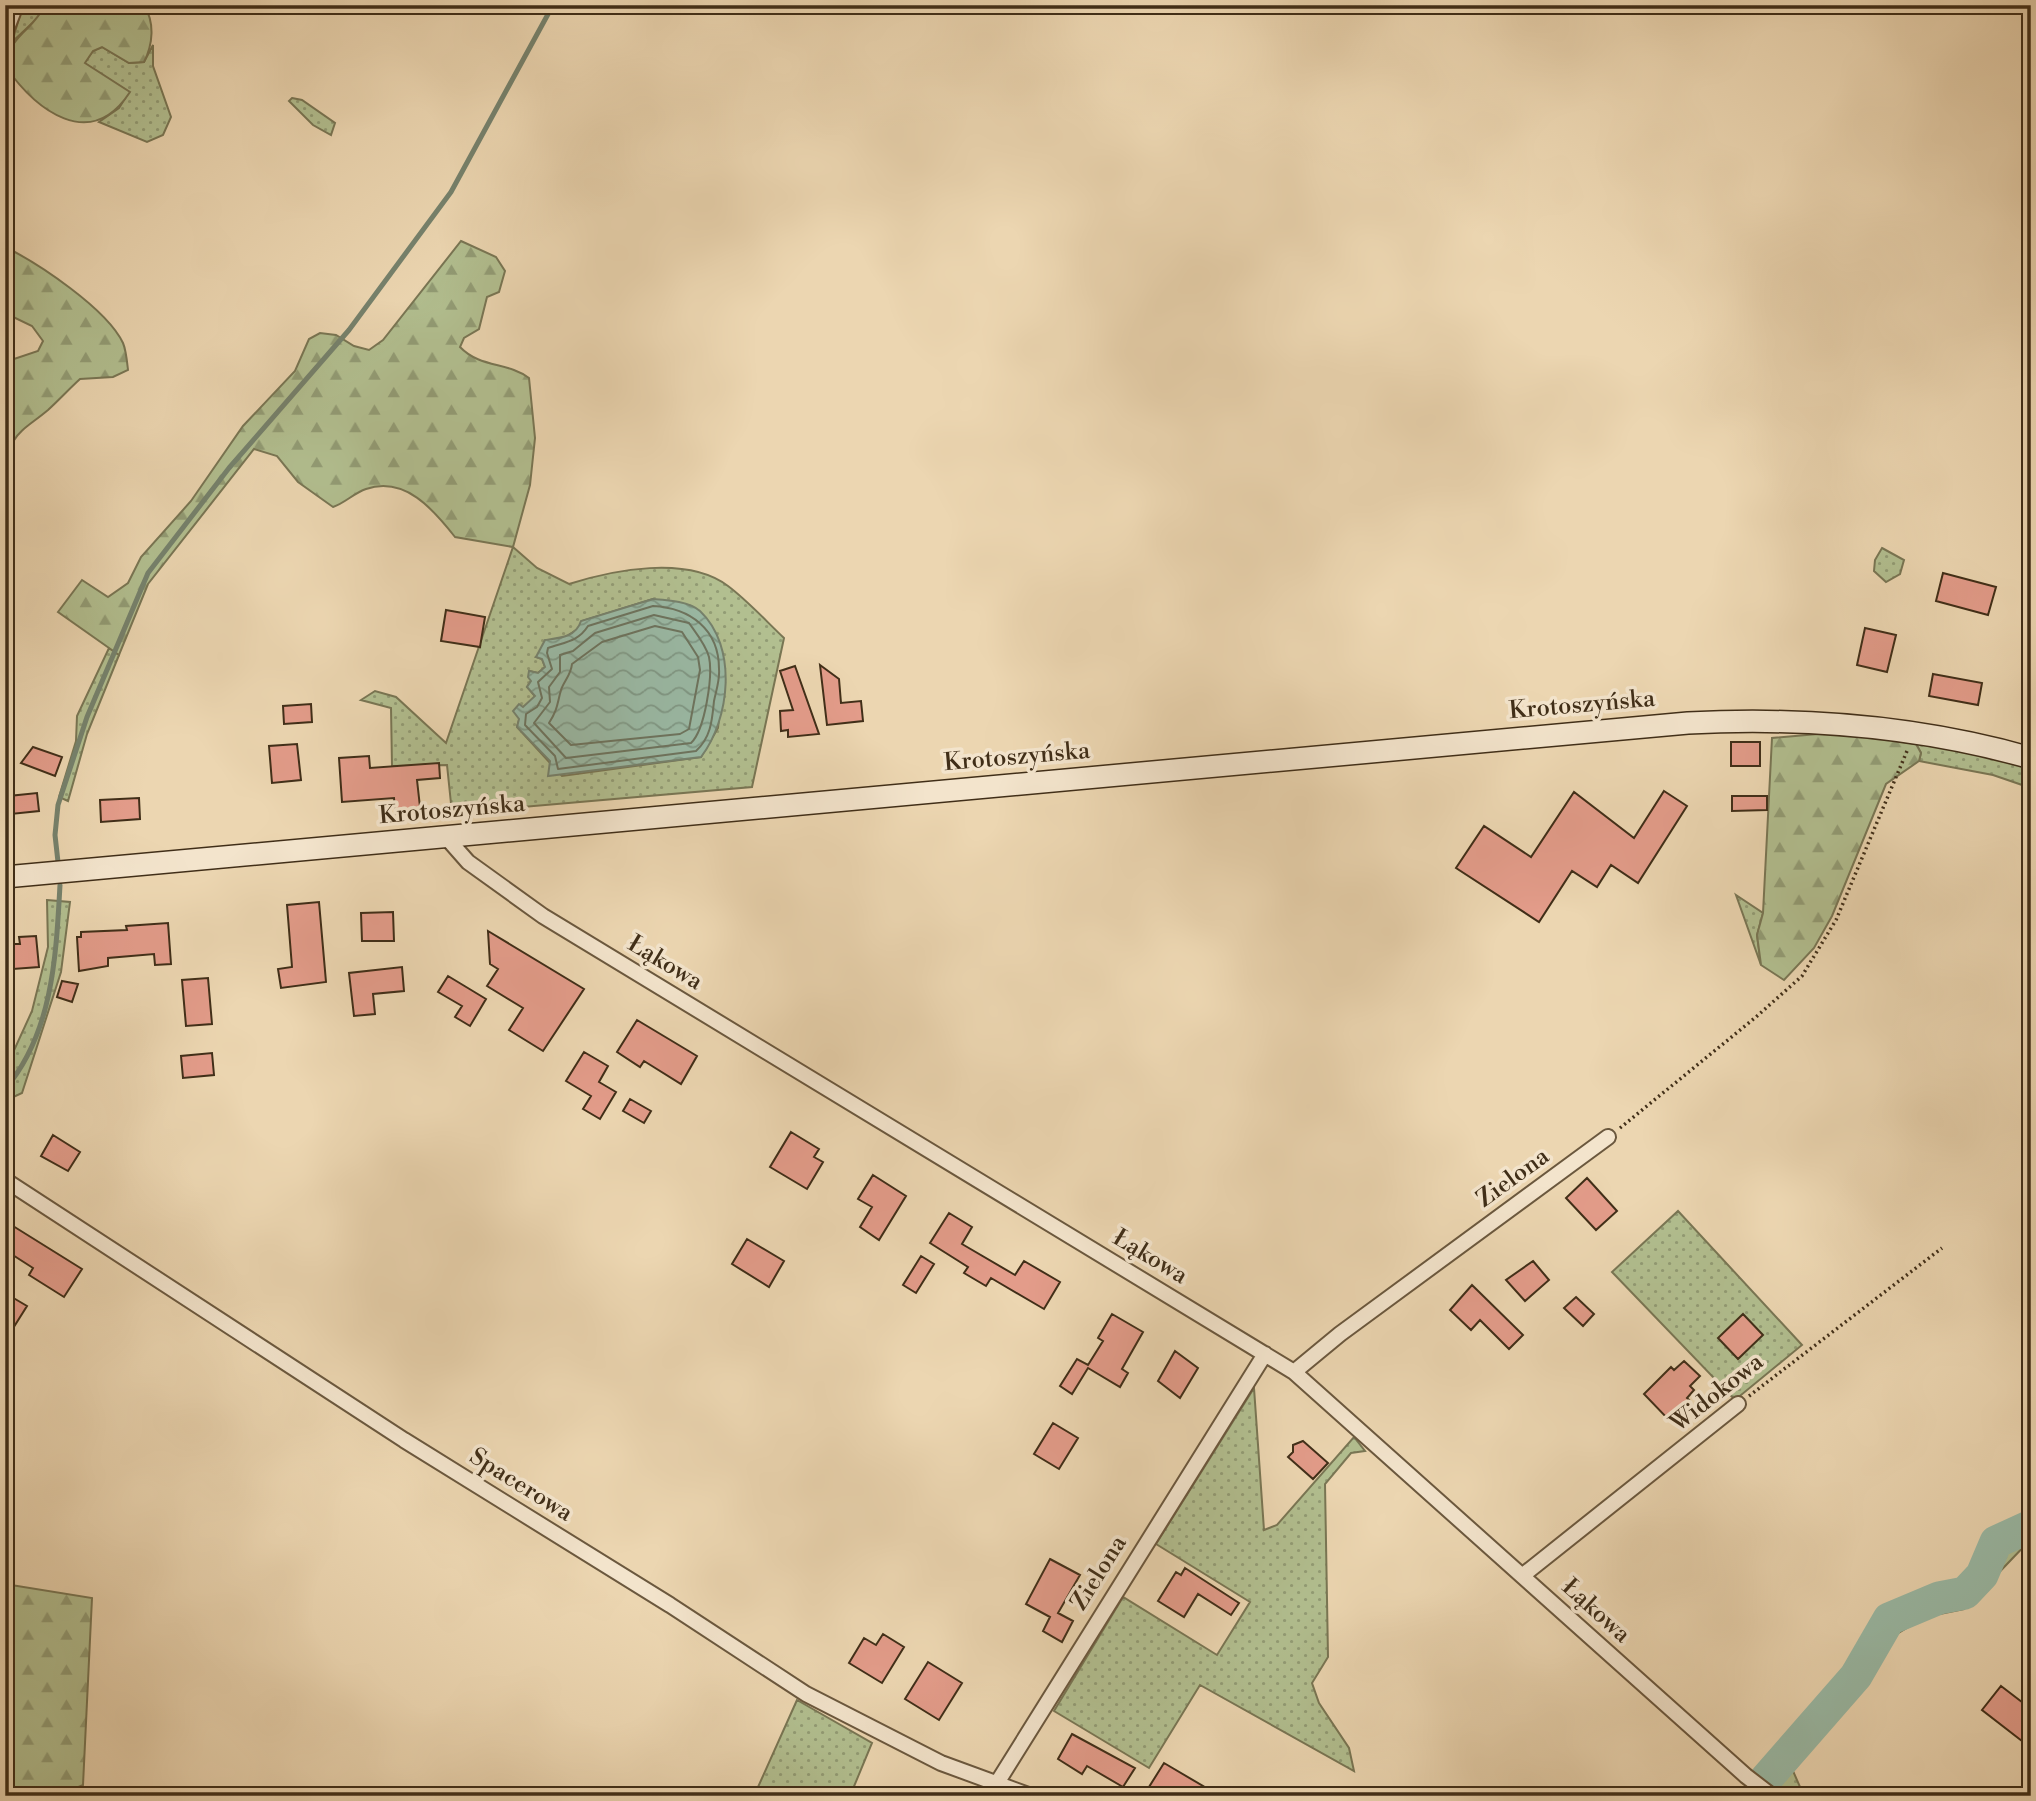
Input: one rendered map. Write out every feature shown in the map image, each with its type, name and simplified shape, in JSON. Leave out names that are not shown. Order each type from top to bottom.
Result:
[{"type":"street","points":[[5,33],[16,5]]},
{"type":"street","name":"Krotoszyńska","points":[[5,877],[1632,726],[1778,720],[1853,723],[1954,738],[2031,758]]},
{"type":"street","name":"Łąkowa","points":[[446,837],[468,862],[543,916],[1294,1372],[1746,1776],[1772,1796]]},
{"type":"street","name":"Zielona","points":[[1294,1372],[1340,1334],[1608,1137]]},
{"type":"street","name":"Spacerowa","points":[[5,1180],[404,1440],[659,1597],[806,1694],[941,1763],[1031,1796]]},
{"type":"street","name":"Zielona","points":[[997,1783],[1265,1354]]},
{"type":"street","name":"Widokowa","points":[[1522,1576],[1738,1404]]},
{"type":"path","points":[[1608,1137],[1756,1017],[1801,976],[1836,920],[1915,733]]},
{"type":"path","name":"Widokowa","points":[[1738,1404],[1942,1248]]},
{"type":"green space","points":[[23,5],[45,5],[40,16],[12,42]]},
{"type":"green space","points":[[45,5],[144,5],[148,12],[152,34],[144,62],[129,63],[102,47],[93,51],[85,63],[130,92],[114,110],[98,120],[81,122],[48,110],[32,97],[5,66],[12,46]]},
{"type":"green space","points":[[153,45],[153,66],[171,117],[163,135],[147,142],[99,122],[119,108],[129,92],[84,63],[93,51],[102,47],[129,63],[144,62]]},
{"type":"green space","points":[[292,98],[302,100],[335,123],[331,135],[313,125],[289,101]]},
{"type":"green space","points":[[461,241],[496,257],[505,271],[499,292],[487,297],[479,329],[464,338],[460,347],[476,358],[512,369],[529,378],[535,438],[530,485],[513,547],[455,537],[427,506],[405,491],[393,487],[366,489],[333,507],[298,482],[277,456],[254,449],[148,584],[119,655],[58,612],[82,580],[108,597],[128,583],[141,557],[191,501],[243,426],[295,371],[309,339],[320,333],[336,335],[354,346],[369,350],[383,340]]},
{"type":"green space","points":[[5,247],[53,275],[102,316],[123,343],[128,370],[113,377],[80,379],[17,436],[10,451],[11,475],[5,479],[5,362],[38,351],[43,341],[32,326],[5,313]]},
{"type":"green space","points":[[513,547],[537,568],[569,584],[607,574],[650,568],[671,568],[711,576],[728,586],[784,638],[752,787],[452,813],[447,765],[392,766],[391,708],[361,700],[375,691],[396,697],[446,743]],"holes":[[[653,599],[721,699],[718,728],[701,757],[562,776],[517,727],[523,707],[532,702],[535,696],[527,687],[531,681],[530,671],[538,673],[545,667],[542,659],[536,657],[579,628],[582,621]]]},
{"type":"green space","points":[[1882,548],[1904,560],[1900,574],[1886,582],[1874,571],[1875,560]]},
{"type":"green space","points":[[109,648],[119,655],[87,734],[68,801],[59,797],[76,741],[77,716]]},
{"type":"green space","points":[[1854,734],[1916,744],[1921,753],[1919,761],[1886,784],[1832,916],[1814,948],[1784,980],[1761,965],[1757,935],[1763,913],[1772,738]]},
{"type":"green space","points":[[1925,741],[2031,767],[2031,788],[1993,775],[1919,761],[1921,753],[1916,744]]},
{"type":"green space","points":[[1736,895],[1763,913],[1757,935],[1761,965]]},
{"type":"green space","points":[[47,900],[70,902],[61,972],[22,1093],[5,1101],[5,1070],[32,1011],[48,947]]},
{"type":"green space","points":[[1678,1211],[1802,1345],[1735,1400],[1612,1272]]},
{"type":"green space","points":[[1254,1388],[1264,1530],[1277,1525],[1354,1437],[1365,1451],[1351,1453],[1325,1484],[1328,1657],[1312,1683],[1319,1703],[1349,1748],[1354,1771],[1200,1685],[1149,1768],[1054,1711],[1123,1597],[1217,1655],[1250,1602],[1156,1544]]},
{"type":"green space","points":[[2031,1521],[2031,1539],[1964,1609],[1925,1617],[1887,1640],[1851,1697],[1793,1771],[1804,1796],[1790,1796],[1761,1776],[1888,1609],[1961,1585],[1981,1558],[1985,1542]]},
{"type":"green space","points":[[5,1584],[92,1598],[83,1785],[58,1796],[5,1796]]},
{"type":"green space","points":[[797,1700],[872,1743],[850,1796],[754,1796]]},
{"type":"water","points":[[653,599],[690,605],[700,611],[712,626],[720,644],[726,683],[723,704],[711,741],[701,757],[548,776],[550,761],[517,727],[519,719],[513,711],[519,704],[523,707],[535,696],[527,687],[531,681],[528,677],[529,671],[538,673],[545,667],[542,659],[536,657],[545,640],[571,634],[581,621]]},
{"type":"building","points":[[1943,573],[1996,587],[1988,615],[1936,601]]},
{"type":"building","points":[[446,610],[485,617],[480,647],[441,641]]},
{"type":"building","points":[[1865,628],[1896,635],[1887,672],[1857,665]]},
{"type":"building","points":[[820,665],[839,679],[841,703],[861,701],[863,721],[827,725]]},
{"type":"building","points":[[795,666],[819,734],[788,737],[788,730],[781,731],[780,711],[793,710],[780,671]]},
{"type":"building","points":[[1933,674],[1982,683],[1978,705],[1929,696]]},
{"type":"building","points":[[311,704],[312,722],[284,724],[283,706]]},
{"type":"building","points":[[1731,742],[1760,742],[1760,766],[1731,766]]},
{"type":"building","points":[[297,744],[301,780],[272,783],[269,746]]},
{"type":"building","points":[[33,747],[62,757],[55,776],[21,763]]},
{"type":"building","points":[[369,756],[370,768],[439,763],[440,778],[417,780],[421,816],[396,819],[394,798],[342,802],[339,758]]},
{"type":"building","points":[[1664,791],[1687,806],[1638,883],[1611,865],[1597,887],[1572,871],[1539,922],[1456,868],[1484,826],[1531,857],[1574,792],[1634,838]]},
{"type":"building","points":[[37,793],[39,811],[11,814],[9,796]]},
{"type":"building","points":[[1732,796],[1767,796],[1767,810],[1732,811]]},
{"type":"building","points":[[139,798],[140,819],[101,822],[100,800]]},
{"type":"building","points":[[319,902],[326,982],[281,988],[278,969],[292,967],[287,905]]},
{"type":"building","points":[[393,912],[394,941],[362,941],[361,913]]},
{"type":"building","points":[[168,923],[171,964],[155,965],[154,954],[108,958],[108,966],[79,971],[77,937],[81,937],[81,932],[127,930],[126,926]]},
{"type":"building","points":[[488,931],[584,989],[543,1051],[509,1030],[523,1008],[487,986],[498,969],[490,964]]},
{"type":"building","points":[[36,936],[39,967],[13,969],[11,944],[20,944],[19,937]]},
{"type":"building","points":[[402,967],[404,991],[373,994],[375,1014],[354,1016],[349,973]]},
{"type":"building","points":[[448,976],[486,999],[470,1026],[455,1017],[462,1006],[438,992]]},
{"type":"building","points":[[208,978],[212,1024],[186,1026],[182,980]]},
{"type":"building","points":[[62,981],[78,984],[72,1002],[57,997]]},
{"type":"building","points":[[637,1020],[697,1056],[681,1084],[644,1061],[640,1067],[617,1052]]},
{"type":"building","points":[[584,1052],[608,1066],[599,1082],[616,1092],[600,1119],[583,1109],[591,1096],[566,1081]]},
{"type":"building","points":[[212,1053],[214,1075],[183,1078],[181,1056]]},
{"type":"building","points":[[630,1099],[651,1111],[644,1123],[623,1111]]},
{"type":"building","points":[[791,1132],[819,1149],[814,1157],[823,1162],[807,1189],[770,1167]]},
{"type":"building","points":[[53,1135],[80,1152],[68,1171],[41,1156]]},
{"type":"building","points":[[873,1175],[906,1196],[879,1240],[860,1227],[872,1207],[858,1199]]},
{"type":"building","points":[[1587,1178],[1617,1211],[1596,1230],[1566,1198]]},
{"type":"building","points":[[949,1213],[972,1227],[962,1244],[1015,1275],[1024,1261],[1060,1282],[1044,1309],[991,1278],[986,1286],[964,1273],[968,1267],[930,1243]]},
{"type":"building","points":[[5,1221],[82,1269],[64,1297],[29,1275],[33,1268],[5,1250]]},
{"type":"building","points":[[747,1239],[784,1261],[769,1287],[732,1264]]},
{"type":"building","points":[[921,1256],[934,1264],[916,1293],[903,1285]]},
{"type":"building","points":[[1533,1261],[1549,1280],[1525,1301],[1506,1280]]},
{"type":"building","points":[[1472,1285],[1523,1335],[1509,1349],[1480,1320],[1471,1330],[1450,1310]]},
{"type":"building","points":[[5,1293],[27,1306],[5,1341]]},
{"type":"building","points":[[1576,1297],[1594,1314],[1583,1326],[1564,1308]]},
{"type":"building","points":[[1112,1314],[1143,1332],[1122,1369],[1128,1373],[1120,1387],[1088,1368],[1072,1394],[1060,1386],[1077,1359],[1088,1365],[1103,1341],[1098,1338]]},
{"type":"building","points":[[1743,1314],[1763,1335],[1738,1359],[1718,1338]]},
{"type":"building","points":[[1175,1351],[1198,1368],[1180,1398],[1158,1381]]},
{"type":"building","points":[[1684,1361],[1700,1376],[1690,1386],[1694,1390],[1687,1398],[1689,1400],[1667,1418],[1644,1394],[1671,1367],[1674,1370]]},
{"type":"building","points":[[1053,1423],[1078,1438],[1059,1469],[1034,1454]]},
{"type":"building","points":[[1303,1441],[1328,1463],[1313,1479],[1288,1457],[1293,1452],[1293,1445]]},
{"type":"building","points":[[1050,1559],[1080,1575],[1058,1613],[1073,1621],[1062,1642],[1043,1631],[1050,1617],[1026,1604]]},
{"type":"building","points":[[1185,1568],[1239,1603],[1231,1615],[1198,1594],[1184,1617],[1158,1601],[1176,1572],[1181,1575]]},
{"type":"building","points":[[883,1634],[904,1647],[882,1683],[849,1663],[864,1638],[876,1645]]},
{"type":"building","points":[[928,1662],[962,1683],[939,1720],[905,1699]]},
{"type":"building","points":[[2001,1686],[2031,1709],[2031,1748],[1982,1710]]},
{"type":"building","points":[[1072,1734],[1135,1768],[1123,1787],[1087,1766],[1082,1774],[1058,1759]]},
{"type":"building","points":[[1164,1763],[1220,1796],[1164,1796],[1149,1787]]},
{"type":"waterway","points":[[58,862],[55,835],[58,805],[87,717],[148,573],[229,468],[349,330],[451,192],[553,5]]},
{"type":"waterway","points":[[5,1089],[21,1067],[42,1019],[53,966],[60,885]]},
{"type":"waterway","points":[[1766,1779],[1856,1676],[1889,1619],[1939,1598],[1965,1593],[1982,1575],[1996,1542],[2031,1526]]}]
